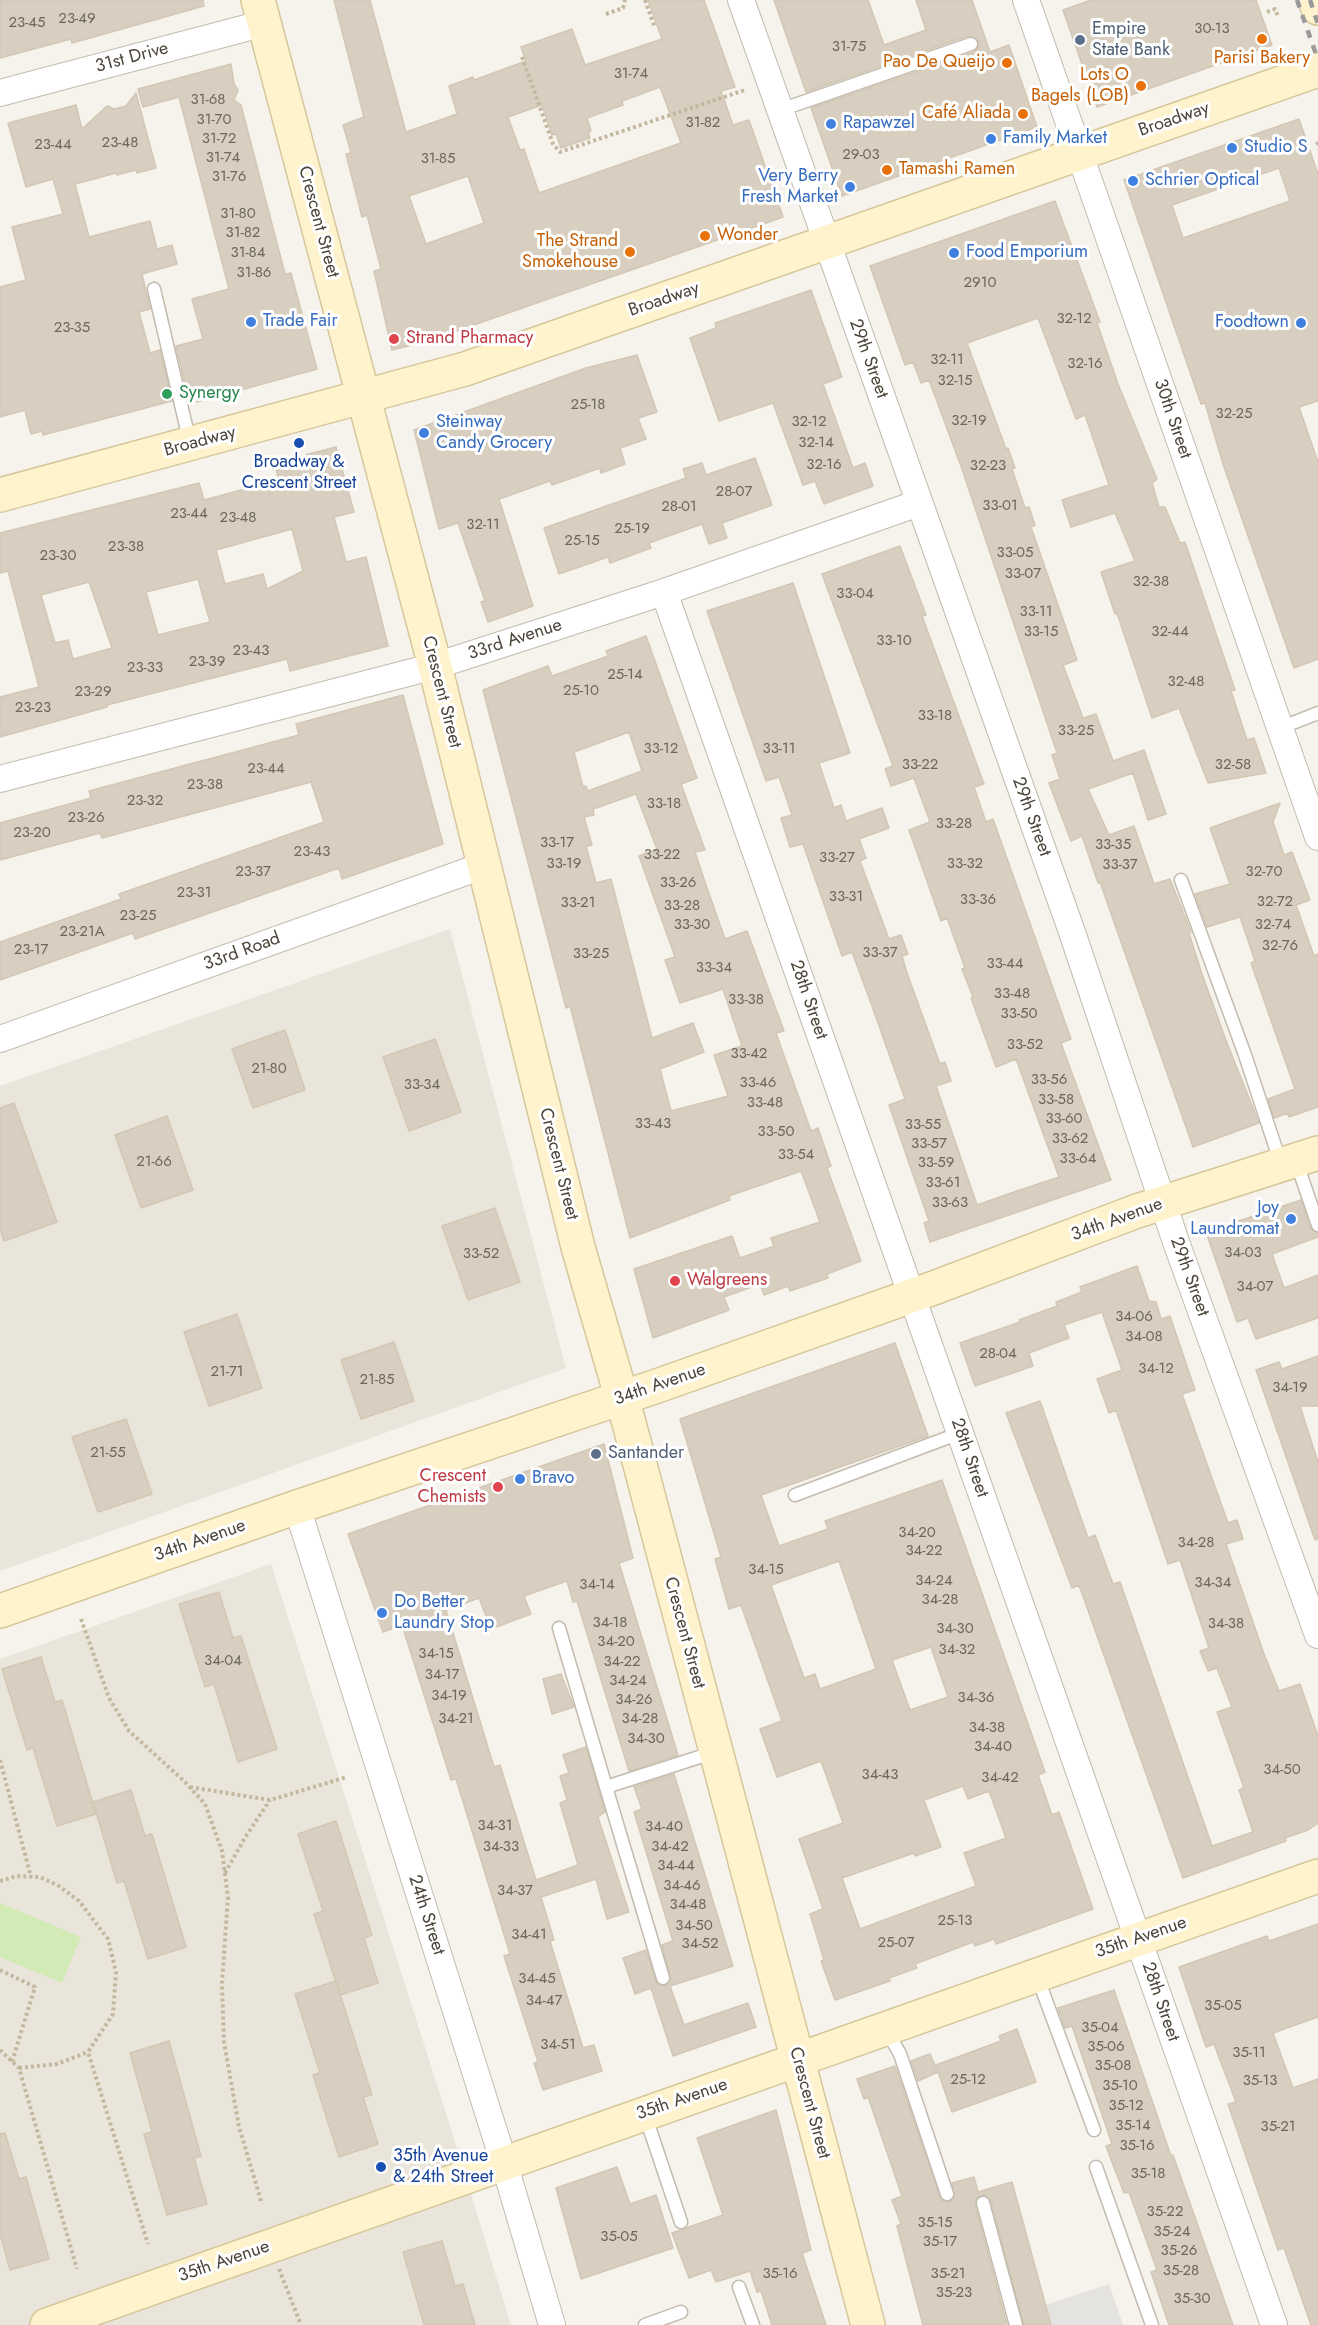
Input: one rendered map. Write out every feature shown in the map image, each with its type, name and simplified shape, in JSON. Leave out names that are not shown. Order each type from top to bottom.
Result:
[{"type":"street","name":"29th Street","points":[[741,0],[1072,932],[1162,1203],[1318,1635]]},
{"type":"street","name":"30th Street","points":[[1026,0],[1318,837]]},
{"type":"street","points":[[1315,0],[1318,8]]},
{"type":"street","name":"31st Drive","points":[[0,93],[262,12]]},
{"type":"street","name":"Crescent Street","points":[[262,12],[435,666],[578,1247],[621,1398],[868,2325]]},
{"type":"street","name":"Broadway","points":[[0,495],[465,369],[1318,70]]},
{"type":"street","name":"33rd Avenue","points":[[0,779],[435,666],[664,592],[919,503]]},
{"type":"street","name":"28th Street","points":[[664,592],[1274,2325]]},
{"type":"street","name":"33rd Road","points":[[0,1040],[485,865]]},
{"type":"street","name":"34th Avenue","points":[[0,1611],[912,1296],[1162,1203],[1299,1160]]},
{"type":"street","name":"24th Street","points":[[297,1507],[504,2163],[552,2325]]},
{"type":"street","name":"35th Avenue","points":[[47,2325],[1318,1876]]},
{"type":"lane","points":[[780,110],[970,44]]},
{"type":"lane","points":[[154,289],[190,444]]},
{"type":"lane","points":[[1280,728],[1318,713]]},
{"type":"lane","points":[[1181,879],[1238,1035],[1299,1160],[1318,1225]]},
{"type":"lane","points":[[795,1495],[960,1432]]},
{"type":"lane","points":[[558,1628],[663,1978]]},
{"type":"lane","points":[[606,1787],[716,1752]]},
{"type":"lane","points":[[1036,1975],[1094,2130]]},
{"type":"lane","points":[[886,2028],[900,2054],[947,2194]]},
{"type":"lane","points":[[645,2114],[681,2222]]},
{"type":"lane","points":[[1096,2168],[1152,2325]]},
{"type":"lane","points":[[983,2203],[1016,2325]]},
{"type":"lane","points":[[739,2287],[753,2325]]},
{"type":"lane","points":[[645,2325],[681,2312]]},
{"type":"path","points":[[606,14],[623,8],[626,0]]},
{"type":"path","points":[[645,0],[655,28]]},
{"type":"path","points":[[1267,12],[1275,9],[1278,16]]},
{"type":"path","points":[[522,57],[553,144],[560,152],[745,90]]},
{"type":"path","points":[[81,1619],[109,1698],[129,1731],[190,1787],[204,1804],[222,1851],[228,1897],[222,1983],[224,2042],[239,2127],[262,2204]]},
{"type":"path","points":[[0,1760],[31,1876]]},
{"type":"path","points":[[190,1787],[270,1800],[347,1777]]},
{"type":"path","points":[[225,1874],[246,1836],[270,1800]]},
{"type":"path","points":[[0,1881],[17,1876],[40,1877],[59,1886],[79,1901],[108,1939],[116,1972],[113,2014],[88,2052],[57,2064],[19,2068]]},
{"type":"path","points":[[0,1970],[35,1987],[12,2061]]},
{"type":"path","points":[[0,2050],[19,2068],[77,2269]]},
{"type":"path","points":[[88,2052],[148,2244]]},
{"type":"path","points":[[279,2269],[301,2325]]},
{"type":"shaded area","points":[[450,929],[566,1368],[0,1571],[0,1086]]},
{"type":"shaded area","points":[[271,1564],[511,2325],[0,2325],[0,1659]]},
{"type":"shaded area","points":[[1109,2284],[1123,2325],[1051,2325],[1045,2305]]},
{"type":"green space","points":[[0,1903],[81,1937],[62,1983],[0,1957]]},
{"type":"building","points":[[0,0],[203,0],[204,6],[72,43],[71,39],[0,58]]},
{"type":"building","points":[[334,0],[370,0],[406,132],[457,114],[449,86],[473,77],[474,80],[526,61],[521,47],[572,29],[585,65],[662,39],[648,0],[704,0],[735,87],[721,91],[733,125],[749,120],[783,217],[425,342],[392,350],[374,271],[381,269],[367,215],[362,217],[346,154],[351,153],[343,125],[364,117]],"holes":[[[660,87],[681,143],[539,193],[524,149],[520,150],[508,117],[542,105],[552,135],[556,134],[561,148],[590,138],[588,132],[591,131],[587,118],[623,105],[622,101]],[[468,176],[484,223],[426,244],[409,196]]]},
{"type":"building","points":[[774,0],[868,0],[884,45],[926,30],[916,0],[972,0],[990,52],[1009,45],[1037,127],[842,196],[811,108],[974,52],[979,46],[979,41],[968,36],[806,92]]},
{"type":"building","points":[[1091,0],[1256,0],[1272,45],[1097,107],[1063,10]]},
{"type":"building","points":[[231,64],[234,84],[238,90],[234,100],[241,105],[285,274],[291,273],[317,369],[197,402],[195,395],[188,397],[176,346],[203,339],[192,299],[229,289],[179,97],[143,107],[138,89]]},
{"type":"building","points":[[136,93],[156,168],[137,173],[136,170],[117,175],[116,173],[75,184],[89,237],[150,221],[157,249],[172,245],[177,264],[142,274],[150,309],[139,312],[150,353],[160,350],[172,401],[43,435],[42,431],[31,434],[25,410],[0,417],[0,287],[26,280],[12,227],[63,214],[53,179],[26,187],[8,123],[76,105],[82,129],[107,106],[114,109],[126,106]]},
{"type":"building","points":[[1299,119],[1318,174],[1318,401],[1299,407],[1318,462],[1318,659],[1294,668],[1223,464],[1205,403],[1201,404],[1124,180]],"holes":[[[1279,168],[1290,201],[1183,238],[1172,205]]]},
{"type":"building","points":[[1055,201],[1100,322],[1097,323],[1118,384],[1157,479],[1152,483],[1159,507],[1165,507],[1180,543],[1185,542],[1235,690],[1231,691],[1247,740],[1254,738],[1266,773],[1208,783],[1179,708],[1152,718],[1101,572],[1135,561],[1115,513],[1071,527],[1062,500],[1109,485],[1085,415],[1076,419],[1038,318],[967,343],[1006,449],[1008,448],[1015,468],[1012,469],[1025,508],[1029,507],[1035,525],[1031,527],[1077,660],[1063,665],[1083,718],[1096,714],[1113,761],[1144,750],[1166,814],[1148,820],[1133,773],[1088,789],[1109,835],[1134,826],[1154,884],[1170,879],[1191,932],[1189,933],[1202,974],[1227,1043],[1259,1123],[1193,1147],[1082,836],[1071,841],[1049,783],[1060,779],[1052,755],[1057,753],[962,469],[929,380],[921,383],[913,362],[905,365],[870,266]]},
{"type":"building","points":[[811,290],[842,377],[823,384],[853,468],[865,463],[873,486],[824,504],[815,481],[803,485],[773,403],[719,421],[690,338],[716,328],[715,323]]},
{"type":"building","points":[[637,355],[657,412],[638,418],[646,439],[620,448],[625,464],[601,473],[600,468],[552,485],[550,481],[499,499],[533,606],[488,622],[481,602],[485,601],[458,523],[439,529],[414,430],[586,368]]},
{"type":"building","points":[[336,447],[354,512],[334,517],[346,562],[366,557],[388,646],[290,671],[287,659],[107,705],[107,707],[0,737],[0,697],[39,687],[8,571],[0,573],[0,533],[199,483],[204,500],[279,480],[274,463]],"holes":[[[292,529],[303,571],[267,589],[263,574],[225,584],[216,550]],[[198,579],[210,622],[158,635],[146,592]],[[89,582],[112,648],[73,659],[68,640],[55,643],[41,595]]]},
{"type":"building","points":[[755,458],[772,505],[722,523],[727,538],[709,544],[702,524],[649,543],[651,548],[610,563],[608,557],[559,574],[544,528],[686,478],[683,469],[702,463],[706,475]]},
{"type":"building","points":[[900,546],[926,615],[922,616],[984,784],[974,787],[986,822],[993,819],[1071,1039],[1061,1043],[1111,1180],[930,1242],[924,1223],[929,1221],[889,1105],[905,1099],[852,952],[842,956],[803,844],[790,847],[781,818],[792,815],[779,777],[766,781],[707,611],[793,583],[850,753],[819,763],[834,808],[841,805],[846,821],[882,808],[889,828],[859,839],[866,858],[860,861],[889,939],[901,935],[908,954],[902,956],[907,973],[940,1064],[945,1062],[951,1081],[936,1086],[977,1205],[1059,1177],[1016,1059],[996,1067],[971,998],[973,997],[962,969],[965,968],[947,918],[941,921],[909,830],[930,822],[914,778],[891,786],[885,769],[893,766],[822,574]]},
{"type":"building","points":[[646,636],[697,778],[681,784],[705,850],[695,852],[706,885],[725,939],[747,931],[784,1031],[776,1033],[811,1131],[818,1128],[831,1166],[827,1168],[861,1261],[827,1274],[828,1278],[790,1291],[788,1286],[764,1295],[760,1284],[724,1297],[729,1310],[653,1338],[634,1269],[732,1236],[740,1258],[774,1246],[771,1238],[820,1222],[801,1171],[729,1196],[730,1200],[630,1238],[570,1006],[566,1008],[483,690],[548,666],[552,676],[608,656],[606,651]],"holes":[[[629,732],[642,771],[588,791],[586,786],[583,787],[574,752]],[[636,794],[657,849],[639,856],[675,957],[665,960],[680,1003],[723,989],[742,1046],[714,1055],[728,1096],[671,1111],[660,1069],[704,1052],[693,1023],[652,1038],[611,879],[596,883],[586,846],[592,845],[584,817],[594,815],[593,809]]]},
{"type":"building","points":[[403,695],[443,844],[342,879],[339,868],[135,939],[133,933],[0,980],[0,942],[121,899],[119,894],[324,822],[311,782],[102,838],[100,833],[0,860],[0,823],[91,798],[89,791],[299,735],[296,724]]},
{"type":"building","points":[[1280,803],[1273,822],[1284,855],[1292,852],[1310,900],[1296,905],[1314,956],[1318,954],[1318,1107],[1289,1117],[1288,1113],[1274,1118],[1268,1099],[1295,1089],[1251,963],[1255,961],[1240,917],[1207,927],[1195,894],[1230,884],[1210,828]]},
{"type":"building","points":[[285,1030],[305,1090],[253,1108],[232,1049]]},
{"type":"building","points":[[435,1039],[461,1112],[409,1131],[383,1057]]},
{"type":"building","points":[[14,1103],[57,1222],[4,1241],[0,1229],[0,1108]]},
{"type":"building","points":[[167,1116],[193,1190],[141,1208],[115,1135]]},
{"type":"building","points":[[1301,1200],[1310,1228],[1318,1233],[1318,1237],[1272,1254],[1284,1288],[1318,1275],[1318,1318],[1256,1339],[1248,1318],[1237,1322],[1206,1232]]},
{"type":"building","points":[[495,1208],[520,1282],[468,1300],[442,1226]]},
{"type":"building","points":[[1137,1266],[1149,1301],[1156,1302],[1161,1319],[1170,1316],[1195,1390],[1182,1394],[1228,1523],[1237,1520],[1243,1539],[1226,1544],[1264,1654],[1279,1691],[1300,1684],[1318,1736],[1318,1823],[1308,1830],[1285,1838],[1286,1841],[1183,1878],[1079,1585],[1072,1588],[1006,1413],[1040,1401],[1088,1538],[1095,1535],[1113,1584],[1120,1582],[1212,1846],[1253,1832],[1239,1790],[1244,1788],[1217,1712],[1232,1707],[1217,1668],[1208,1671],[1200,1651],[1209,1648],[1180,1560],[1168,1564],[1116,1410],[1109,1413],[1097,1379],[1122,1370],[1102,1312],[1064,1325],[1069,1338],[1029,1353],[1033,1366],[975,1386],[960,1343],[1057,1306],[1056,1302],[1082,1292],[1080,1287]]},
{"type":"building","points":[[237,1314],[262,1388],[209,1406],[184,1332]]},
{"type":"building","points":[[394,1342],[414,1401],[361,1419],[341,1360]]},
{"type":"building","points":[[895,1343],[928,1436],[761,1495],[779,1546],[828,1529],[825,1521],[942,1480],[1045,1772],[1038,1775],[1052,1815],[1059,1812],[1093,1909],[996,1944],[994,1939],[975,1946],[973,1942],[915,1964],[917,1968],[889,1978],[890,1981],[835,2000],[821,1961],[824,1960],[810,1914],[823,1909],[799,1839],[843,1823],[821,1761],[777,1777],[760,1729],[782,1721],[741,1605],[729,1609],[715,1559],[721,1557],[680,1419]],"holes":[[[839,1561],[876,1669],[820,1689],[815,1674],[804,1678],[771,1585]],[[931,1647],[948,1697],[910,1710],[892,1660]],[[963,1786],[968,1799],[989,1791],[1006,1838],[964,1853],[976,1886],[860,1929],[842,1878],[914,1853],[915,1856],[941,1847],[924,1800]]]},
{"type":"building","points":[[1318,1356],[1318,1406],[1300,1406],[1318,1462],[1318,1539],[1315,1540],[1256,1370],[1279,1362],[1282,1369]]},
{"type":"building","points":[[126,1419],[152,1494],[98,1512],[72,1437]]},
{"type":"building","points":[[604,1444],[633,1558],[619,1563],[678,1755],[629,1771],[577,1601],[573,1602],[567,1581],[524,1596],[531,1614],[491,1629],[479,1598],[446,1610],[494,1767],[500,1765],[536,1880],[578,1865],[560,1803],[567,1800],[560,1776],[569,1773],[563,1755],[586,1747],[605,1812],[598,1817],[629,1912],[607,1919],[596,1879],[541,1897],[554,1940],[550,1941],[583,2048],[594,2045],[602,2071],[543,2090],[534,2063],[538,2062],[504,1956],[510,1954],[456,1779],[451,1780],[402,1625],[383,1632],[348,1534]]},
{"type":"building","points":[[219,1592],[233,1638],[241,1636],[277,1749],[238,1762],[214,1684],[205,1687],[179,1604]]},
{"type":"building","points":[[41,1657],[55,1702],[62,1700],[96,1814],[57,1826],[33,1748],[27,1750],[2,1669]]},
{"type":"building","points":[[561,1674],[574,1707],[552,1714],[543,1679]]},
{"type":"building","points":[[674,1774],[733,1966],[670,1986],[684,2025],[748,2003],[756,2027],[673,2056],[651,1988],[635,1994],[623,1958],[646,1950],[657,1984],[665,1986],[671,1980],[662,1945],[673,1941],[634,1812],[642,1809],[634,1787]]},
{"type":"building","points":[[131,1790],[145,1836],[152,1834],[186,1947],[148,1959],[124,1881],[117,1883],[93,1802]]},
{"type":"building","points":[[336,1821],[372,1935],[364,1938],[378,1983],[340,1995],[314,1914],[323,1911],[298,1834]]},
{"type":"building","points":[[1318,1924],[1318,2017],[1273,2033],[1293,2088],[1318,2079],[1318,2325],[1311,2325],[1284,2248],[1278,2250],[1228,2104],[1236,2102],[1214,2044],[1206,2047],[1179,1967],[1267,1936],[1269,1941]]},
{"type":"building","points":[[336,1981],[372,2095],[363,2097],[378,2144],[339,2157],[313,2075],[320,2073],[295,1994]]},
{"type":"building","points":[[1114,1990],[1171,2156],[1173,2155],[1233,2325],[1169,2325],[1151,2272],[1157,2270],[1129,2192],[1124,2193],[1106,2146],[1112,2144],[1072,2026],[1065,2028],[1058,2008]]},
{"type":"building","points":[[1017,2029],[1036,2082],[952,2112],[938,2072],[918,2081],[911,2061],[930,2054],[936,2067],[936,2065],[1001,2041],[999,2036]]},
{"type":"building","points":[[169,2041],[201,2156],[194,2158],[207,2204],[167,2215],[144,2134],[152,2132],[130,2053]]},
{"type":"building","points":[[895,2066],[941,2200],[949,2202],[954,2199],[952,2183],[974,2177],[978,2192],[1012,2182],[1051,2325],[1024,2325],[991,2201],[985,2195],[977,2198],[975,2205],[1007,2325],[923,2325],[897,2226],[901,2224],[892,2200],[902,2196],[868,2097],[864,2099],[857,2079]]},
{"type":"building","points":[[776,2110],[811,2250],[802,2253],[826,2325],[772,2325],[761,2291],[757,2292],[750,2271],[716,2282],[711,2270],[689,2278],[672,2233],[723,2215],[697,2138]]},
{"type":"building","points":[[5,2133],[19,2179],[26,2177],[49,2259],[10,2270],[0,2234],[0,2134]]},
{"type":"building","points":[[617,2167],[630,2204],[656,2195],[673,2248],[581,2279],[556,2188]]},
{"type":"building","points":[[442,2241],[455,2286],[463,2284],[475,2325],[424,2325],[403,2252]]},
{"type":"railway","points":[[1297,0],[1318,60]]},
{"type":"railway","points":[[1310,0],[1318,24]]},
{"type":"place","name":"Parisi Bakery","points":[[1262,39]]},
{"type":"place","name":"Empire State Bank","points":[[1080,40]]},
{"type":"place","name":"Pao De Queijo","points":[[1007,63]]},
{"type":"place","name":"Lots O Bagels (LOB)","points":[[1141,86]]},
{"type":"place","name":"Café Aliada","points":[[1023,114]]},
{"type":"place","name":"Rapawzel","points":[[831,124]]},
{"type":"place","name":"Family Market","points":[[991,139]]},
{"type":"place","name":"Studio S","points":[[1232,148]]},
{"type":"place","name":"Tamashi Ramen","points":[[887,170]]},
{"type":"place","name":"Schrier Optical","points":[[1133,181]]},
{"type":"place","name":"Very Berry Fresh Market","points":[[850,187]]},
{"type":"place","name":"Wonder","points":[[705,236]]},
{"type":"place","name":"The Strand Smokehouse","points":[[630,252]]},
{"type":"place","name":"Food Emporium","points":[[954,253]]},
{"type":"place","name":"Trade Fair","points":[[251,322]]},
{"type":"place","name":"Foodtown","points":[[1301,323]]},
{"type":"place","name":"Strand Pharmacy","points":[[394,339]]},
{"type":"place","name":"Synergy","points":[[167,394]]},
{"type":"place","name":"Steinway Candy Grocery","points":[[424,433]]},
{"type":"place","name":"Broadway & Crescent Street","points":[[299,443]]},
{"type":"place","name":"Joy Laundromat","points":[[1291,1219]]},
{"type":"place","name":"Walgreens","points":[[675,1281]]},
{"type":"place","name":"Santander","points":[[596,1454]]},
{"type":"place","name":"Bravo","points":[[520,1479]]},
{"type":"place","name":"Crescent Chemists","points":[[498,1487]]},
{"type":"place","name":"Do Better Laundry Stop","points":[[382,1613]]},
{"type":"place","name":"35th Avenue & 24th Street","points":[[381,2167]]}]
